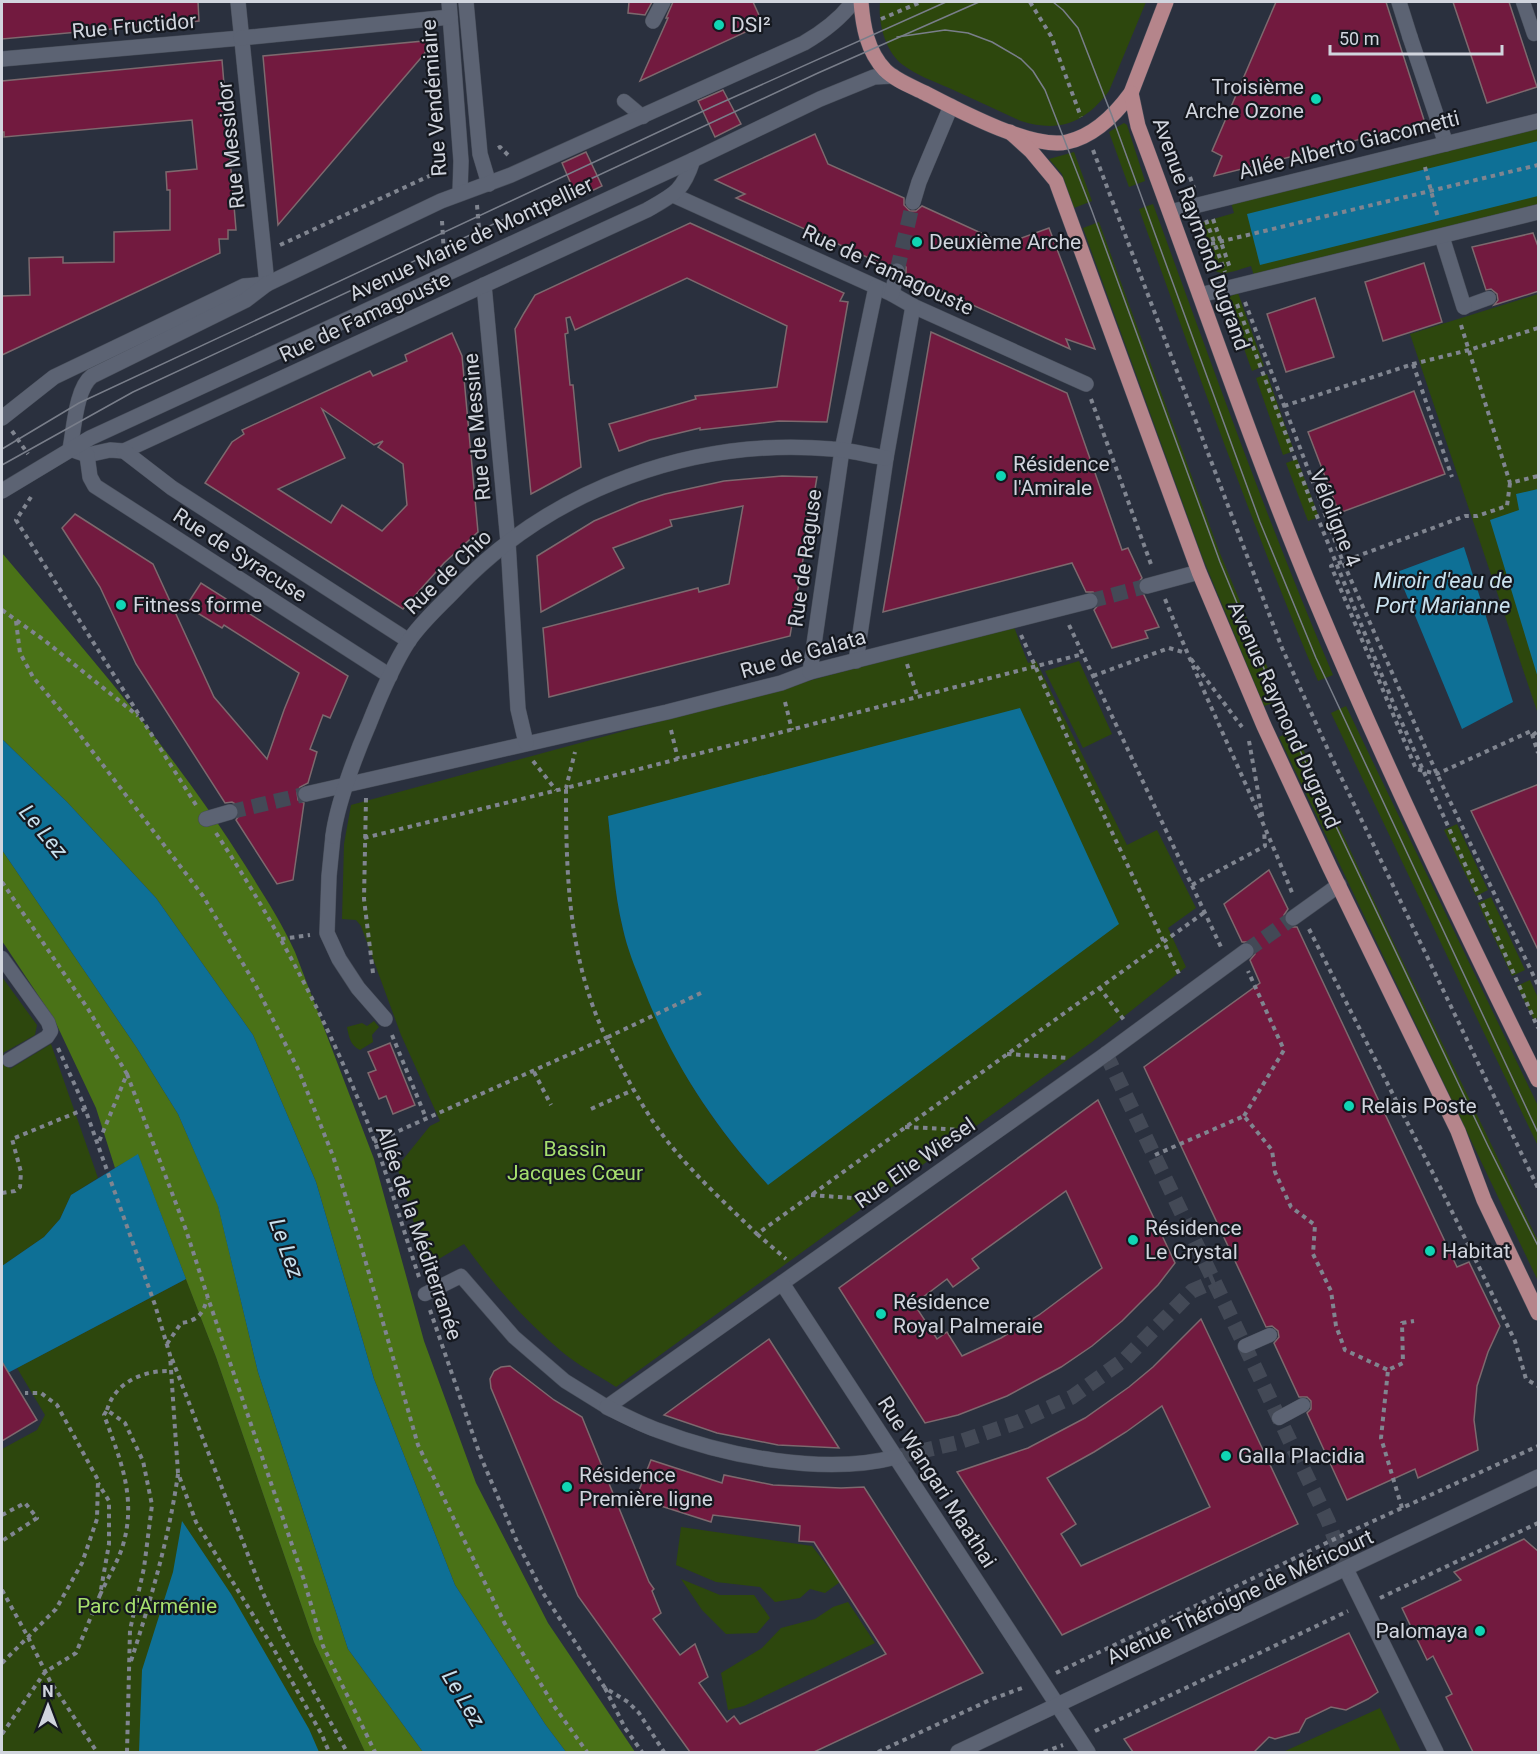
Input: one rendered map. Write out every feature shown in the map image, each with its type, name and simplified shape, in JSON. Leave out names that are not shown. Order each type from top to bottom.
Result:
[{"type":"main road","points":[[861,2],[866,37],[884,68],[893,76],[951,106],[1010,132],[1052,142],[1065,142],[1088,134],[1112,116],[1131,93],[1166,2]]},
{"type":"main road","name":"Avenue Raymond Dugrand","points":[[1131,93],[1138,126],[1272,491],[1314,598],[1362,710],[1488,979],[1539,1080]]},
{"type":"main road","name":"Avenue Raymond Dugrand","points":[[1010,132],[1031,151],[1056,181],[1198,572],[1281,765],[1458,1131],[1484,1200],[1539,1313]]},
{"type":"street","name":"Rue Messidor","points":[[238,2],[267,284]]},
{"type":"street","name":"Rue Vendémiaire","points":[[466,2],[480,154],[489,184]]},
{"type":"street","points":[[652,21],[663,2]]},
{"type":"street","name":"Avenue Marie de Montpellier","points":[[70,449],[81,392],[86,381],[246,300],[267,284],[460,193],[511,175],[804,43],[823,31],[853,2]]},
{"type":"street","points":[[1399,2],[1446,144]]},
{"type":"street","name":"Rue Fructidor","points":[[2,59],[241,38],[449,9]]},
{"type":"street","name":"Rue Vendémiaire","points":[[449,9],[461,160],[460,193]]},
{"type":"street","name":"Avenue Marie de Montpellier","points":[[2,491],[70,449],[482,256],[693,160],[820,99],[874,77],[893,76]]},
{"type":"street","points":[[913,202],[951,106]]},
{"type":"street","name":"Allée Alberto Giacometti","points":[[1170,212],[1539,121]]},
{"type":"street","name":"Rue de Famagouste","points":[[70,449],[87,455],[110,450],[124,451],[647,210],[673,195],[686,181],[693,160]]},
{"type":"street","name":"Rue de Famagouste","points":[[673,195],[1086,384]]},
{"type":"street","points":[[1200,295],[1539,212]]},
{"type":"street","points":[[1442,237],[1464,307]]},
{"type":"street","points":[[892,294],[897,271]]},
{"type":"street","name":"Avenue Marie de Montpellier","points":[[2,417],[54,377],[244,286],[267,284]]},
{"type":"street","name":"Rue de Messine","points":[[484,285],[508,542],[518,709],[526,743]]},
{"type":"street","name":"Rue de Raguse","points":[[810,672],[842,450],[876,287]]},
{"type":"street","points":[[856,661],[886,458],[913,306]]},
{"type":"street","points":[[842,450],[886,458]]},
{"type":"street","name":"Rue de Chio","points":[[327,933],[333,836],[358,782],[363,739],[390,676],[409,641],[476,568],[508,542],[547,516],[594,491],[652,468],[690,458],[737,451],[842,450]]},
{"type":"street","name":"Rue de Syracuse","points":[[124,451],[172,488],[409,641]]},
{"type":"street","name":"Rue de Syracuse","points":[[87,455],[90,477],[95,486],[390,676]]},
{"type":"street","points":[[1147,586],[1198,572]]},
{"type":"street","name":"Rue de Galata","points":[[306,794],[667,712],[781,683],[810,672],[1090,601]]},
{"type":"street","points":[[206,819],[230,812]]},
{"type":"street","points":[[1293,918],[1339,885]]},
{"type":"street","points":[[327,933],[339,959],[358,988],[385,1018]]},
{"type":"street","name":"Rue Elie Wiesel","points":[[606,1407],[1102,1057],[1246,951]]},
{"type":"street","name":"Rue Wangari Maathai","points":[[782,1283],[1088,1752]]},
{"type":"street","points":[[606,1407],[657,1430],[721,1449],[777,1461],[871,1463],[896,1457]]},
{"type":"street","name":"Avenue Théroigne de Méricourt","points":[[958,1752],[1539,1477]]},
{"type":"street","points":[[1346,1569],[1436,1752]]},
{"type":"lane","points":[[1523,2],[1534,34]]},
{"type":"lane","points":[[624,101],[643,117]]},
{"type":"lane","points":[[1464,307],[1489,298]]},
{"type":"lane","points":[[2,958],[48,1022],[51,1031],[47,1037],[9,1060]]},
{"type":"lane","points":[[425,1294],[461,1276],[514,1337],[565,1381],[606,1407]]},
{"type":"lane","points":[[1245,1346],[1270,1335]]},
{"type":"lane","points":[[1279,1418],[1303,1405]]},
{"type":"path","points":[[1030,2],[1052,36],[1282,648],[1329,753],[1539,1188]]},
{"type":"path","points":[[1420,149],[1442,237]]},
{"type":"path","points":[[510,156],[511,175]]},
{"type":"path","points":[[1198,247],[1539,165]]},
{"type":"path","points":[[263,251],[440,171]]},
{"type":"path","name":"Véloligne 4","points":[[1203,203],[1202,188],[1190,177],[1203,203],[1214,243],[1235,287],[1265,381],[1337,564],[1331,566],[1416,769],[1423,771]]},
{"type":"path","points":[[476,200],[482,256]]},
{"type":"path","points":[[1203,203],[1221,242],[1235,287],[1284,406],[1343,562],[1437,774],[1539,985]]},
{"type":"path","points":[[1337,564],[1465,516],[1477,516],[1507,506],[1510,483],[1458,316],[1464,307]]},
{"type":"path","points":[[1284,406],[1413,364],[1469,350],[1539,328]]},
{"type":"path","points":[[1413,364],[1452,477]]},
{"type":"path","points":[[2,417],[38,469]]},
{"type":"path","points":[[1510,483],[1539,476]]},
{"type":"path","name":"Allée de la Méditerranée","points":[[35,491],[16,520],[141,719],[246,878],[281,939],[326,1027],[374,1142],[480,1455],[518,1544],[543,1593],[605,1688],[628,1702],[639,1713],[664,1752]]},
{"type":"path","name":"Allée de la Méditerranée","points":[[2,609],[141,719]]},
{"type":"path","points":[[1062,609],[1229,964]]},
{"type":"path","points":[[1014,620],[1188,993]]},
{"type":"path","points":[[16,621],[20,653],[33,677],[203,896],[255,984],[299,1071],[333,1156],[367,1262],[418,1445],[504,1622],[554,1706],[587,1752]]},
{"type":"path","points":[[1093,676],[1169,648],[1176,649],[1186,653],[1248,734],[1265,846],[1192,885]]},
{"type":"path","points":[[903,649],[918,698]]},
{"type":"path","points":[[364,838],[1083,654]]},
{"type":"path","points":[[781,683],[792,730]]},
{"type":"path","points":[[667,712],[678,759]]},
{"type":"path","points":[[1423,771],[1437,774],[1531,731],[1539,753]]},
{"type":"path","points":[[1533,735],[1539,731]]},
{"type":"path","points":[[579,733],[566,788],[567,886],[583,980],[595,1015],[633,1090],[675,1150],[702,1180],[798,1271]]},
{"type":"path","points":[[526,743],[531,758],[556,790]]},
{"type":"path","points":[[1423,771],[1539,1028]]},
{"type":"path","points":[[358,782],[364,838],[363,899],[374,977]]},
{"type":"path","points":[[2,882],[88,1009],[127,1074],[186,1230],[304,1580],[323,1646],[375,1752]]},
{"type":"path","points":[[757,1233],[1205,912]]},
{"type":"path","points":[[281,939],[327,933]]},
{"type":"path","points":[[1100,987],[1134,1034]]},
{"type":"path","points":[[374,1142],[701,993]]},
{"type":"path","points":[[1155,1155],[1244,1116],[1284,1050],[1259,994]]},
{"type":"path","points":[[385,1018],[426,1118]]},
{"type":"path","points":[[51,1031],[85,1109],[155,1305],[170,1355],[262,1590],[282,1634],[347,1752]]},
{"type":"path","points":[[1006,1054],[1102,1057]]},
{"type":"path","points":[[534,1071],[551,1105]]},
{"type":"path","points":[[97,1144],[127,1074]]},
{"type":"path","points":[[591,1109],[633,1090]]},
{"type":"path","points":[[2,1193],[15,1191],[20,1187],[21,1172],[12,1139],[85,1109]]},
{"type":"path","points":[[1244,1116],[1272,1150],[1275,1172],[1291,1207],[1315,1225],[1313,1254],[1331,1291],[1336,1326],[1345,1350],[1388,1370],[1403,1363],[1402,1323],[1414,1321]]},
{"type":"path","points":[[905,1127],[997,1131]]},
{"type":"path","points":[[810,1195],[896,1202]]},
{"type":"path","points":[[167,1345],[181,1323],[195,1320],[203,1313],[208,1298]]},
{"type":"path","points":[[129,1666],[154,1587],[172,1513],[178,1473],[170,1355]]},
{"type":"path","points":[[1388,1370],[1381,1438],[1402,1508]]},
{"type":"path","points":[[2,1734],[45,1671],[76,1653],[123,1545],[129,1507],[125,1473],[104,1415],[116,1393],[136,1377],[145,1372],[171,1371]]},
{"type":"path","points":[[25,1393],[41,1393],[57,1405],[109,1501],[109,1544],[100,1595]]},
{"type":"path","points":[[107,1410],[125,1423],[142,1461],[152,1504],[144,1568],[130,1630],[127,1752]]},
{"type":"path","points":[[878,1752],[992,1699],[1041,1680],[1402,1508],[1539,1446]]},
{"type":"path","points":[[178,1473],[196,1522],[272,1646],[322,1735],[329,1752]]},
{"type":"path","points":[[2,1663],[56,1609],[82,1563],[97,1519],[98,1482]]},
{"type":"path","points":[[2,1515],[25,1503],[37,1518],[2,1541]]},
{"type":"path","points":[[1044,1752],[1080,1739],[1539,1523]]},
{"type":"path","points":[[2,1590],[45,1671],[97,1752]]},
{"type":"path","points":[[605,1688],[626,1728],[642,1752]]},
{"type":"green space","points":[[880,2],[1146,2],[1109,91],[1081,118],[1047,126],[1021,121],[925,78],[903,65],[892,52],[884,36],[880,19]]},
{"type":"green space","points":[[1124,123],[1127,125],[1145,181],[1129,187],[1109,132]]},
{"type":"green space","points":[[1538,128],[1538,206],[1254,276],[1251,266],[1226,273],[1212,269],[1199,230],[1200,223],[1234,213],[1231,203]]},
{"type":"green space","points":[[1074,152],[1092,201],[1074,208],[1062,174],[1049,159]]},
{"type":"green space","points":[[1153,204],[1262,500],[1333,675],[1318,681],[1247,505],[1139,209]]},
{"type":"green space","points":[[1099,222],[1219,551],[1281,700],[1264,706],[1202,556],[1083,228]]},
{"type":"green space","points":[[1238,293],[1264,366],[1252,371],[1226,298]]},
{"type":"green space","points":[[1538,294],[1538,714],[1410,334]]},
{"type":"green space","points":[[1267,374],[1294,451],[1283,455],[1256,378]]},
{"type":"green space","points":[[1297,459],[1319,517],[1308,521],[1286,463]]},
{"type":"green space","points":[[2,553],[160,743],[218,824],[284,929],[295,952],[374,1159],[424,1341],[476,1483],[548,1623],[635,1752],[566,1752],[545,1724],[455,1585],[374,1379],[316,1182],[253,1035],[156,898],[67,802],[2,739]]},
{"type":"green space","name":"Bassin Jacques Cœur","points":[[1014,627],[1028,663],[1036,661],[1127,845],[1157,830],[1196,908],[1168,928],[1186,967],[1092,1042],[616,1387],[574,1361],[534,1327],[486,1273],[464,1244],[427,1266],[397,1167],[430,1126],[440,1121],[401,1035],[361,926],[356,920],[342,919],[344,844],[351,805]],"holes":[[[608,816],[768,1185],[709,1112],[664,1035],[624,935],[615,887]]]},
{"type":"green space","points":[[1079,661],[1112,734],[1083,748],[1045,671]]},
{"type":"green space","points":[[1346,706],[1538,1106],[1538,1146],[1331,713]]},
{"type":"green space","points":[[1294,730],[1538,1241],[1538,1281],[1279,737]]},
{"type":"green space","points":[[1457,824],[1488,890],[1476,896],[1444,830]]},
{"type":"green space","points":[[2,850],[137,1048],[178,1114],[218,1205],[258,1372],[348,1649],[423,1752],[365,1752],[314,1642],[216,1357],[138,1155],[115,1168],[96,1108],[54,1019],[2,941]]},
{"type":"green space","points":[[1491,897],[1525,970],[1512,976],[1478,903]]},
{"type":"green space","points":[[2,977],[37,1025],[35,1035],[3,1053],[10,1069],[51,1044],[98,1178],[71,1195],[60,1219],[44,1237],[2,1266]]},
{"type":"green space","points":[[1530,980],[1538,998],[1538,1017],[1534,1020],[1517,986]]},
{"type":"green space","points":[[374,1021],[379,1027],[372,1035],[373,1042],[360,1050],[352,1043],[347,1027],[362,1023],[367,1026]]},
{"type":"green space","name":"Parc d'Arménie","points":[[186,1279],[216,1357],[314,1642],[365,1752],[2,1752],[2,1449],[37,1430],[45,1415],[17,1368]]},
{"type":"green space","points":[[681,1527],[812,1546],[840,1582],[825,1593],[810,1589],[800,1598],[775,1602],[760,1587],[716,1582],[676,1565]]},
{"type":"green space","points":[[681,1579],[720,1595],[754,1595],[770,1618],[757,1633],[726,1634],[702,1610]]},
{"type":"green space","points":[[848,1602],[875,1643],[744,1706],[728,1710],[721,1673],[762,1648],[781,1628],[815,1619],[833,1607]]},
{"type":"green space","points":[[1380,1708],[1401,1752],[1283,1752]]},
{"type":"water","points":[[1538,141],[1538,196],[1260,265],[1247,214]]},
{"type":"water","points":[[1538,489],[1538,678],[1490,520],[1519,510],[1516,494]]},
{"type":"water","name":"Miroir d'eau de Port Marianne","points":[[1464,547],[1513,702],[1462,729],[1397,572]]},
{"type":"water","points":[[1020,708],[1119,924],[768,1185],[729,1139],[696,1091],[667,1041],[654,1013],[631,957],[623,929],[615,887],[608,816]]},
{"type":"water","name":"Le Lez","points":[[2,739],[67,802],[156,898],[253,1035],[316,1182],[374,1379],[455,1585],[545,1724],[566,1752],[423,1752],[348,1649],[258,1372],[218,1206],[178,1114],[137,1048],[2,850]]},
{"type":"water","points":[[138,1154],[186,1279],[2,1376],[2,1266],[44,1237],[60,1219],[71,1195]]},
{"type":"water","points":[[182,1521],[231,1594],[309,1729],[319,1752],[139,1752],[142,1670],[173,1572]]},
{"type":"building","points":[[2,2],[198,2],[199,21],[2,39]]},
{"type":"building","points":[[629,2],[652,2],[645,15],[628,13]]},
{"type":"building","points":[[673,2],[753,2],[763,24],[640,81]]},
{"type":"building","name":"Troisième Arche Ozone","points":[[1276,2],[1386,2],[1425,123],[1214,176],[1222,156],[1212,151]]},
{"type":"building","points":[[1453,2],[1509,2],[1537,87],[1487,103]]},
{"type":"building","points":[[435,40],[420,59],[278,225],[263,56]]},
{"type":"building","points":[[222,60],[236,230],[228,230],[228,239],[219,239],[220,253],[2,355],[2,296],[30,295],[29,258],[63,257],[63,263],[114,262],[114,232],[170,230],[170,190],[167,190],[166,172],[197,169],[192,120],[4,137],[4,132],[2,132],[2,81]]},
{"type":"building","points":[[723,90],[741,124],[715,137],[698,101]]},
{"type":"building","name":"Deuxième Arche","points":[[815,134],[828,164],[904,198],[904,205],[910,211],[916,211],[922,206],[1005,244],[1049,228],[1095,349],[1066,339],[1070,349],[906,275],[906,267],[900,262],[894,262],[889,267],[736,198],[745,194],[715,180]]},
{"type":"building","points":[[586,152],[602,186],[577,198],[562,163]]},
{"type":"building","points":[[690,223],[844,293],[840,301],[848,302],[827,422],[779,421],[700,430],[700,428],[650,440],[619,451],[609,424],[696,399],[695,396],[777,387],[787,326],[687,278],[575,330],[570,317],[566,318],[568,333],[565,334],[570,385],[573,385],[581,467],[531,494],[515,329],[524,313],[535,295]]},
{"type":"building","points":[[1533,233],[1539,249],[1539,291],[1494,305],[1498,300],[1497,294],[1491,289],[1486,290],[1472,247]]},
{"type":"building","points":[[1424,263],[1442,322],[1383,341],[1365,282]]},
{"type":"building","points":[[1315,298],[1334,357],[1286,372],[1267,314]]},
{"type":"building","name":"Résidence l'Amirale","points":[[931,332],[1067,393],[1122,550],[1128,548],[1142,578],[1138,583],[1138,589],[1144,595],[1159,627],[1145,631],[1148,638],[1112,648],[1094,610],[1099,604],[1099,598],[1093,592],[1086,592],[1072,563],[883,612]]},
{"type":"building","points":[[452,333],[462,356],[478,532],[444,563],[403,609],[205,483],[232,442],[244,434],[242,430],[370,371],[373,376],[407,361],[405,355]],"holes":[[[322,409],[374,445],[383,441],[378,447],[403,464],[407,505],[382,531],[342,505],[331,523],[278,489],[345,458]]]},
{"type":"building","points":[[1414,391],[1445,474],[1339,513],[1308,432]]},
{"type":"building","points":[[782,476],[817,477],[790,636],[549,697],[543,628],[698,588],[699,592],[729,584],[743,506],[670,520],[672,526],[613,548],[624,568],[541,612],[537,556],[594,521],[639,502],[724,481]]},
{"type":"building","points":[[75,514],[153,564],[214,697],[267,759],[299,673],[224,625],[222,628],[186,606],[201,583],[348,676],[330,718],[323,715],[310,749],[317,752],[308,783],[300,787],[297,792],[298,800],[304,803],[293,880],[277,884],[236,820],[240,814],[237,805],[232,802],[225,803],[136,664],[100,587],[62,528]]},
{"type":"building","points":[[1539,784],[1539,952],[1471,811]]},
{"type":"building","points":[[1269,870],[1288,909],[1284,915],[1285,923],[1290,927],[1297,927],[1457,1267],[1469,1262],[1500,1326],[1488,1352],[1477,1386],[1474,1420],[1478,1450],[1418,1478],[1415,1469],[1347,1500],[1307,1413],[1311,1409],[1311,1401],[1307,1397],[1299,1397],[1274,1343],[1279,1337],[1278,1331],[1272,1326],[1266,1327],[1144,1067],[1260,983],[1250,960],[1255,954],[1254,946],[1249,942],[1242,942],[1224,904]]},
{"type":"building","points":[[390,1043],[415,1105],[393,1114],[386,1096],[379,1099],[368,1073],[376,1070],[368,1052]]},
{"type":"building","points":[[1098,1100],[1175,1263],[1158,1285],[1122,1321],[1092,1346],[1061,1367],[1007,1396],[958,1415],[925,1423],[839,1288]],"holes":[[[1066,1191],[1102,1268],[1039,1315],[1001,1338],[962,1356],[947,1332],[937,1339],[914,1304],[947,1279],[953,1287],[979,1268],[972,1259]]]},
{"type":"building","points":[[1201,1319],[1298,1524],[1062,1635],[957,1472],[1028,1448],[1085,1418],[1153,1367]],"holes":[[[1162,1406],[1210,1507],[1081,1566],[1061,1534],[1076,1524],[1047,1478],[1126,1432]]]},
{"type":"building","points":[[769,1339],[839,1448],[778,1445],[717,1433],[664,1415]]},
{"type":"building","points":[[2,1362],[37,1420],[2,1441]]},
{"type":"building","points":[[510,1366],[554,1400],[582,1417],[649,1582],[654,1589],[652,1591],[661,1613],[653,1619],[680,1655],[695,1644],[708,1677],[699,1683],[727,1722],[734,1716],[740,1724],[886,1654],[814,1542],[799,1541],[800,1526],[713,1515],[711,1522],[636,1498],[651,1460],[722,1483],[724,1475],[773,1485],[864,1487],[983,1673],[814,1752],[690,1752],[578,1596],[491,1388],[490,1379],[494,1371]]},
{"type":"building","name":"Palomaya","points":[[1524,1539],[1539,1552],[1539,1752],[1473,1752],[1446,1697],[1452,1694],[1433,1656],[1427,1660],[1402,1608],[1461,1580],[1454,1572]]},
{"type":"building","points":[[1349,1633],[1378,1692],[1346,1710],[1331,1707],[1306,1719],[1299,1732],[1275,1739],[1269,1737],[1254,1752],[1133,1752],[1124,1739]]},
{"type":"tunnel","points":[[897,271],[913,202]]},
{"type":"tunnel","points":[[1090,601],[1147,586]]},
{"type":"tunnel","points":[[230,812],[306,794]]},
{"type":"tunnel","points":[[1246,951],[1293,918]]},
{"type":"tunnel","points":[[1106,1054],[1328,1521],[1346,1569]]},
{"type":"tunnel","points":[[896,1457],[956,1443],[1018,1422],[1072,1397],[1125,1359],[1192,1291],[1215,1281]]},
{"type":"tram line","points":[[2,449],[79,403],[714,106],[946,2]]},
{"type":"tram line","points":[[2,465],[133,392],[818,73],[979,2]]},
{"type":"tram line","points":[[1053,2],[1078,28],[1260,522],[1316,658],[1538,1133]]},
{"type":"tram line","points":[[897,37],[945,30],[968,33],[992,42],[1021,59],[1033,71],[1045,90],[1092,211],[1220,562],[1284,717],[1538,1246]]},
{"type":"place","name":"DSI²","points":[[719,25]]},
{"type":"place","name":"Troisième Arche Ozone","points":[[1316,99]]},
{"type":"place","name":"Deuxième Arche","points":[[917,242]]},
{"type":"place","name":"Résidence l'Amirale","points":[[1001,476]]},
{"type":"place","name":"Fitness forme","points":[[121,605]]},
{"type":"place","name":"Relais Poste","points":[[1349,1106]]},
{"type":"place","name":"Résidence Le Crystal","points":[[1133,1240]]},
{"type":"place","name":"Habitat","points":[[1430,1251]]},
{"type":"place","name":"Résidence Royal Palmeraie","points":[[881,1314]]},
{"type":"place","name":"Galla Placidia","points":[[1226,1456]]},
{"type":"place","name":"Résidence Première ligne","points":[[567,1487]]},
{"type":"place","name":"Palomaya","points":[[1480,1631]]}]
